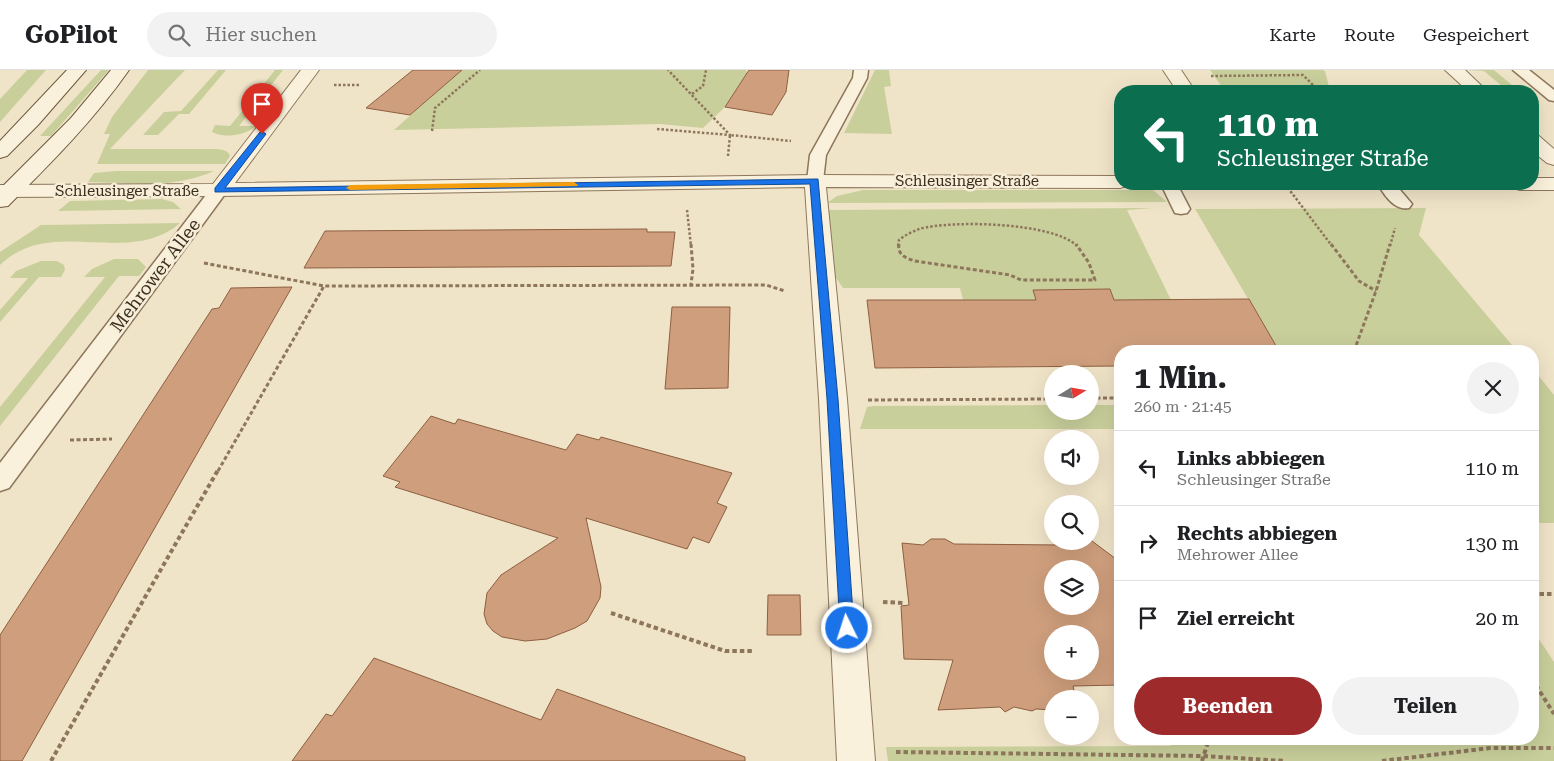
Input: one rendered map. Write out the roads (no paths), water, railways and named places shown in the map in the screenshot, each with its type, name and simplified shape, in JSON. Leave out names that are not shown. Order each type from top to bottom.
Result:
[{"type":"street","points":[[0,152],[77,70]]},
{"type":"street","points":[[3,195],[74,126],[101,96],[120,70]]},
{"type":"street","name":"Mehrower Allee","points":[[218,190],[310,70]]},
{"type":"street","points":[[1454,70],[1471,85]]},
{"type":"street","points":[[1174,73],[1182,85]]},
{"type":"street","points":[[1539,146],[1554,159]]},
{"type":"street","points":[[814,181],[833,399],[856,761]]},
{"type":"street","name":"Schleusinger Straße","points":[[3,195],[719,182],[1114,182]]},
{"type":"street","points":[[1539,184],[1554,184]]},
{"type":"lane","points":[[814,181],[818,154],[860,78],[861,70]]},
{"type":"lane","points":[[1520,70],[1539,85]]},
{"type":"lane","points":[[1539,85],[1554,97]]},
{"type":"lane","name":"Mehrower Allee","points":[[0,481],[218,190]]},
{"type":"lane","points":[[1172,190],[1181,209]]},
{"type":"lane","points":[[1391,190],[1403,204]]}]
